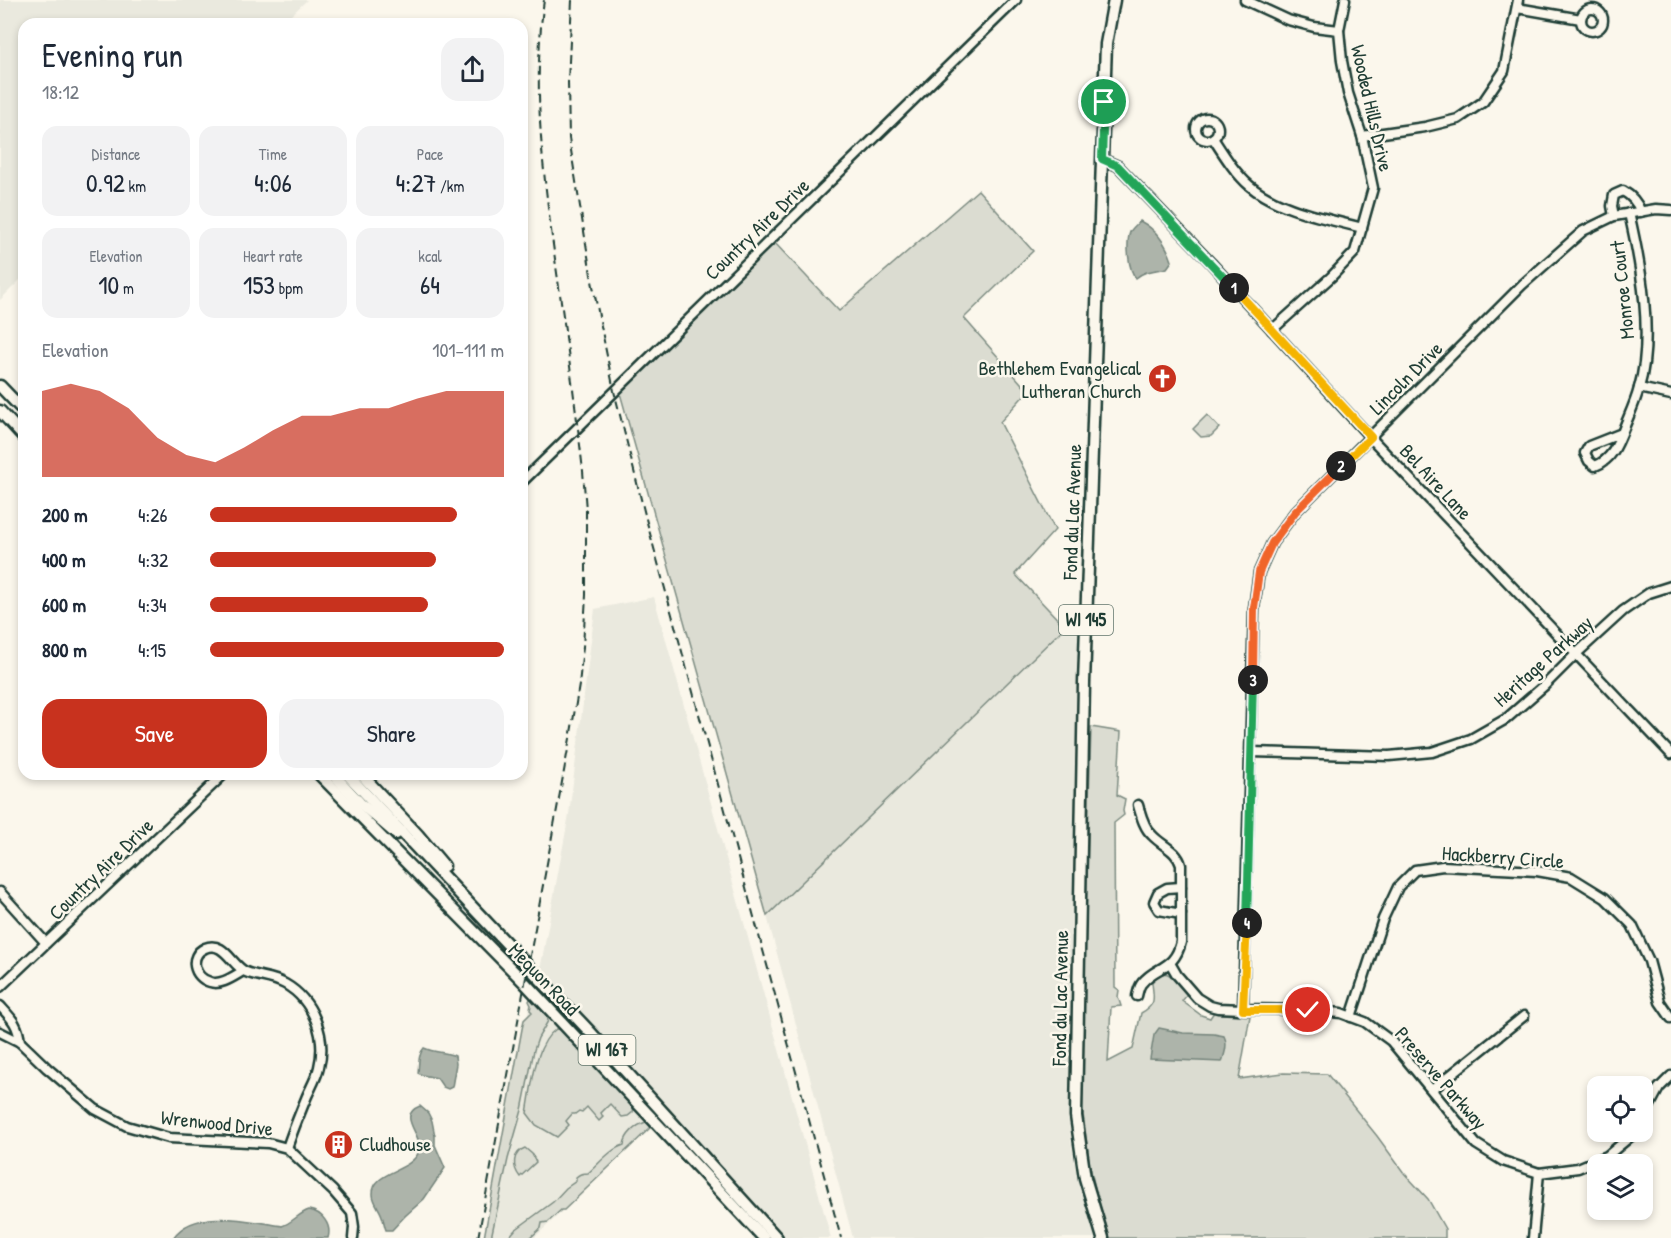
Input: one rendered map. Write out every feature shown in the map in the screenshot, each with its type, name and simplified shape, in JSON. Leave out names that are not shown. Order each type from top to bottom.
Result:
[{"type":"main road","name":"Fond du Lac Avenue","points":[[1103,1238],[1085,1178],[1076,1116],[1084,683],[1106,44],[1114,0]]},
{"type":"main road","points":[[0,386],[18,405]]},
{"type":"main road","points":[[0,411],[18,430]]},
{"type":"main road","name":"Mequon Road","points":[[325,780],[525,983],[764,1238]]},
{"type":"main road","points":[[339,780],[360,803],[411,848],[433,864]]},
{"type":"main road","name":"Mequon Road","points":[[353,780],[591,1033],[777,1238]]},
{"type":"main road","points":[[367,780],[446,869],[455,888]]},
{"type":"street","name":"Country Aire Drive","points":[[528,476],[1016,0]]},
{"type":"street","points":[[1245,0],[1288,20],[1314,27],[1339,30]]},
{"type":"street","name":"Wooded Hills Drive","points":[[1272,330],[1355,252],[1373,188],[1342,61],[1339,30],[1345,0]]},
{"type":"street","points":[[1362,136],[1425,127],[1458,119],[1483,102],[1504,71],[1517,4],[1581,20]]},
{"type":"street","points":[[1213,138],[1250,187],[1279,205],[1362,228]]},
{"type":"street","name":"Bel Aire Lane","points":[[1102,159],[1118,166],[1211,263],[1371,437],[1671,754]]},
{"type":"street","name":"Monroe Court","points":[[1614,216],[1612,206],[1614,195],[1623,191],[1638,204],[1641,212]]},
{"type":"street","name":"Lincoln Drive","points":[[1243,1010],[1254,608],[1259,572],[1272,543],[1295,512],[1530,278],[1583,231],[1614,216],[1656,209],[1671,210]]},
{"type":"street","name":"Monroe Court","points":[[1622,433],[1589,446],[1585,453],[1589,460],[1596,466],[1604,463],[1616,450],[1640,388],[1645,356],[1644,301],[1640,260],[1629,213]]},
{"type":"street","points":[[1640,388],[1671,395]]},
{"type":"street","name":"Heritage Parkway","points":[[1251,752],[1389,756],[1432,752],[1471,739],[1506,719],[1623,611],[1649,593],[1671,586]]},
{"type":"street","name":"Country Aire Drive","points":[[0,987],[218,780]]},
{"type":"street","points":[[1137,996],[1142,982],[1170,963],[1179,951],[1181,942],[1180,860],[1171,849],[1147,830],[1138,805]]},
{"type":"street","name":"Hackberry Circle","points":[[1351,1017],[1383,919],[1398,886],[1415,870],[1443,866],[1537,871],[1571,877],[1605,898],[1632,925],[1649,961],[1660,1002],[1671,1018]]},
{"type":"street","points":[[1181,887],[1167,888],[1158,893],[1154,902],[1159,910],[1181,914]]},
{"type":"street","points":[[0,892],[46,943]]},
{"type":"street","points":[[243,971],[214,984],[204,981],[197,974],[194,966],[196,957],[204,948],[214,946],[225,951],[243,971],[285,984],[300,996],[316,1016],[322,1044],[320,1067],[296,1121],[287,1148]]},
{"type":"street","name":"Preserve Parkway","points":[[1170,963],[1182,981],[1203,1003],[1218,1008],[1341,1013],[1365,1022],[1391,1041],[1433,1089],[1476,1144],[1503,1161],[1539,1173],[1578,1168],[1607,1156],[1624,1142]]},
{"type":"street","name":"Wrenwood Drive","points":[[0,1006],[19,1030],[20,1042]]},
{"type":"street","points":[[1433,1089],[1524,1016]]},
{"type":"street","name":"Wrenwood Drive","points":[[0,1032],[20,1042],[95,1109],[127,1126],[169,1138],[268,1143],[287,1148],[333,1191],[352,1213],[353,1238]]},
{"type":"street","points":[[1653,1099],[1659,1088],[1671,1076]]},
{"type":"street","points":[[1533,1238],[1539,1173]]},
{"type":"shaded area","points":[[0,0],[307,0],[288,18],[18,18],[18,282],[0,300]]},
{"type":"shaded area","points":[[978,190],[1033,251],[964,318],[1028,391],[1000,422],[1055,530],[1015,574],[1065,627],[767,916],[620,393],[774,242],[839,311]]},
{"type":"shaded area","points":[[1140,221],[1160,238],[1172,261],[1167,268],[1147,272],[1136,278],[1128,256],[1128,243],[1130,232]]},
{"type":"shaded area","points":[[1207,415],[1219,428],[1211,436],[1201,437],[1193,429]]},
{"type":"shaded area","points":[[654,597],[831,1238],[780,1238],[538,981],[569,814],[595,609]]},
{"type":"shaded area","points":[[1082,610],[1069,1108],[1077,1176],[1095,1238],[853,1238],[767,916]]},
{"type":"shaded area","points":[[1091,727],[1121,732],[1117,795],[1125,799],[1124,815],[1114,823],[1115,987],[1119,990],[1118,997],[1121,1006],[1111,1007],[1108,1062],[1133,1049],[1141,1013],[1150,1006],[1153,1000],[1152,982],[1162,974],[1167,974],[1175,980],[1187,995],[1182,1001],[1201,1015],[1210,1018],[1214,1012],[1250,1016],[1239,1079],[1283,1073],[1327,1074],[1404,1173],[1428,1199],[1445,1229],[1445,1238],[1110,1238],[1090,1167],[1081,1099]]},
{"type":"shaded area","points":[[531,997],[651,1127],[534,1238],[488,1238]]},
{"type":"shaded area","points":[[531,997],[547,1014],[548,1021],[534,1050],[491,1238],[484,1238],[522,1029],[524,1020],[532,1012],[529,1001]]},
{"type":"shaded area","points":[[1159,1028],[1183,1033],[1224,1036],[1226,1045],[1222,1062],[1150,1059],[1154,1035]]},
{"type":"shaded area","points":[[556,1029],[562,1030],[634,1107],[633,1112],[622,1117],[610,1104],[601,1113],[603,1117],[599,1121],[587,1107],[582,1112],[572,1114],[566,1121],[569,1125],[557,1137],[536,1125],[527,1113],[533,1079],[543,1045]]},
{"type":"shaded area","points":[[424,1048],[455,1056],[452,1087],[448,1089],[443,1087],[437,1078],[418,1073],[420,1056]]},
{"type":"shaded area","points":[[420,1106],[428,1113],[432,1121],[435,1145],[445,1168],[424,1199],[392,1230],[386,1230],[373,1197],[374,1186],[385,1176],[415,1158],[419,1145],[410,1115]]},
{"type":"shaded area","points":[[646,1122],[651,1127],[564,1210],[548,1222],[542,1223],[541,1228],[530,1238],[508,1238],[515,1230],[553,1202],[576,1181],[576,1177],[588,1173],[609,1153],[624,1145],[632,1131],[638,1125]]},
{"type":"shaded area","points":[[525,1148],[536,1162],[520,1177],[515,1161],[518,1153]]},
{"type":"shaded area","points":[[309,1210],[318,1213],[325,1220],[329,1228],[328,1238],[173,1238],[182,1228],[208,1219],[239,1219],[282,1226]]},
{"type":"railway","points":[[478,1238],[571,733],[579,685],[586,595],[586,510],[583,471],[540,130],[539,65],[544,0]]},
{"type":"railway","points":[[572,0],[568,82],[569,138],[592,281],[614,391],[645,515],[841,1238]]},
{"type":"place","name":"Bethlehem Evangelical Lutheran Church","points":[[1162,379]]},
{"type":"place","name":"Cludhouse","points":[[338,1144]]},
{"type":"route","points":[[1104,102],[1102,159],[1118,166],[1371,437],[1295,512],[1272,543],[1259,572],[1254,608],[1243,1010],[1308,1010]]}]
